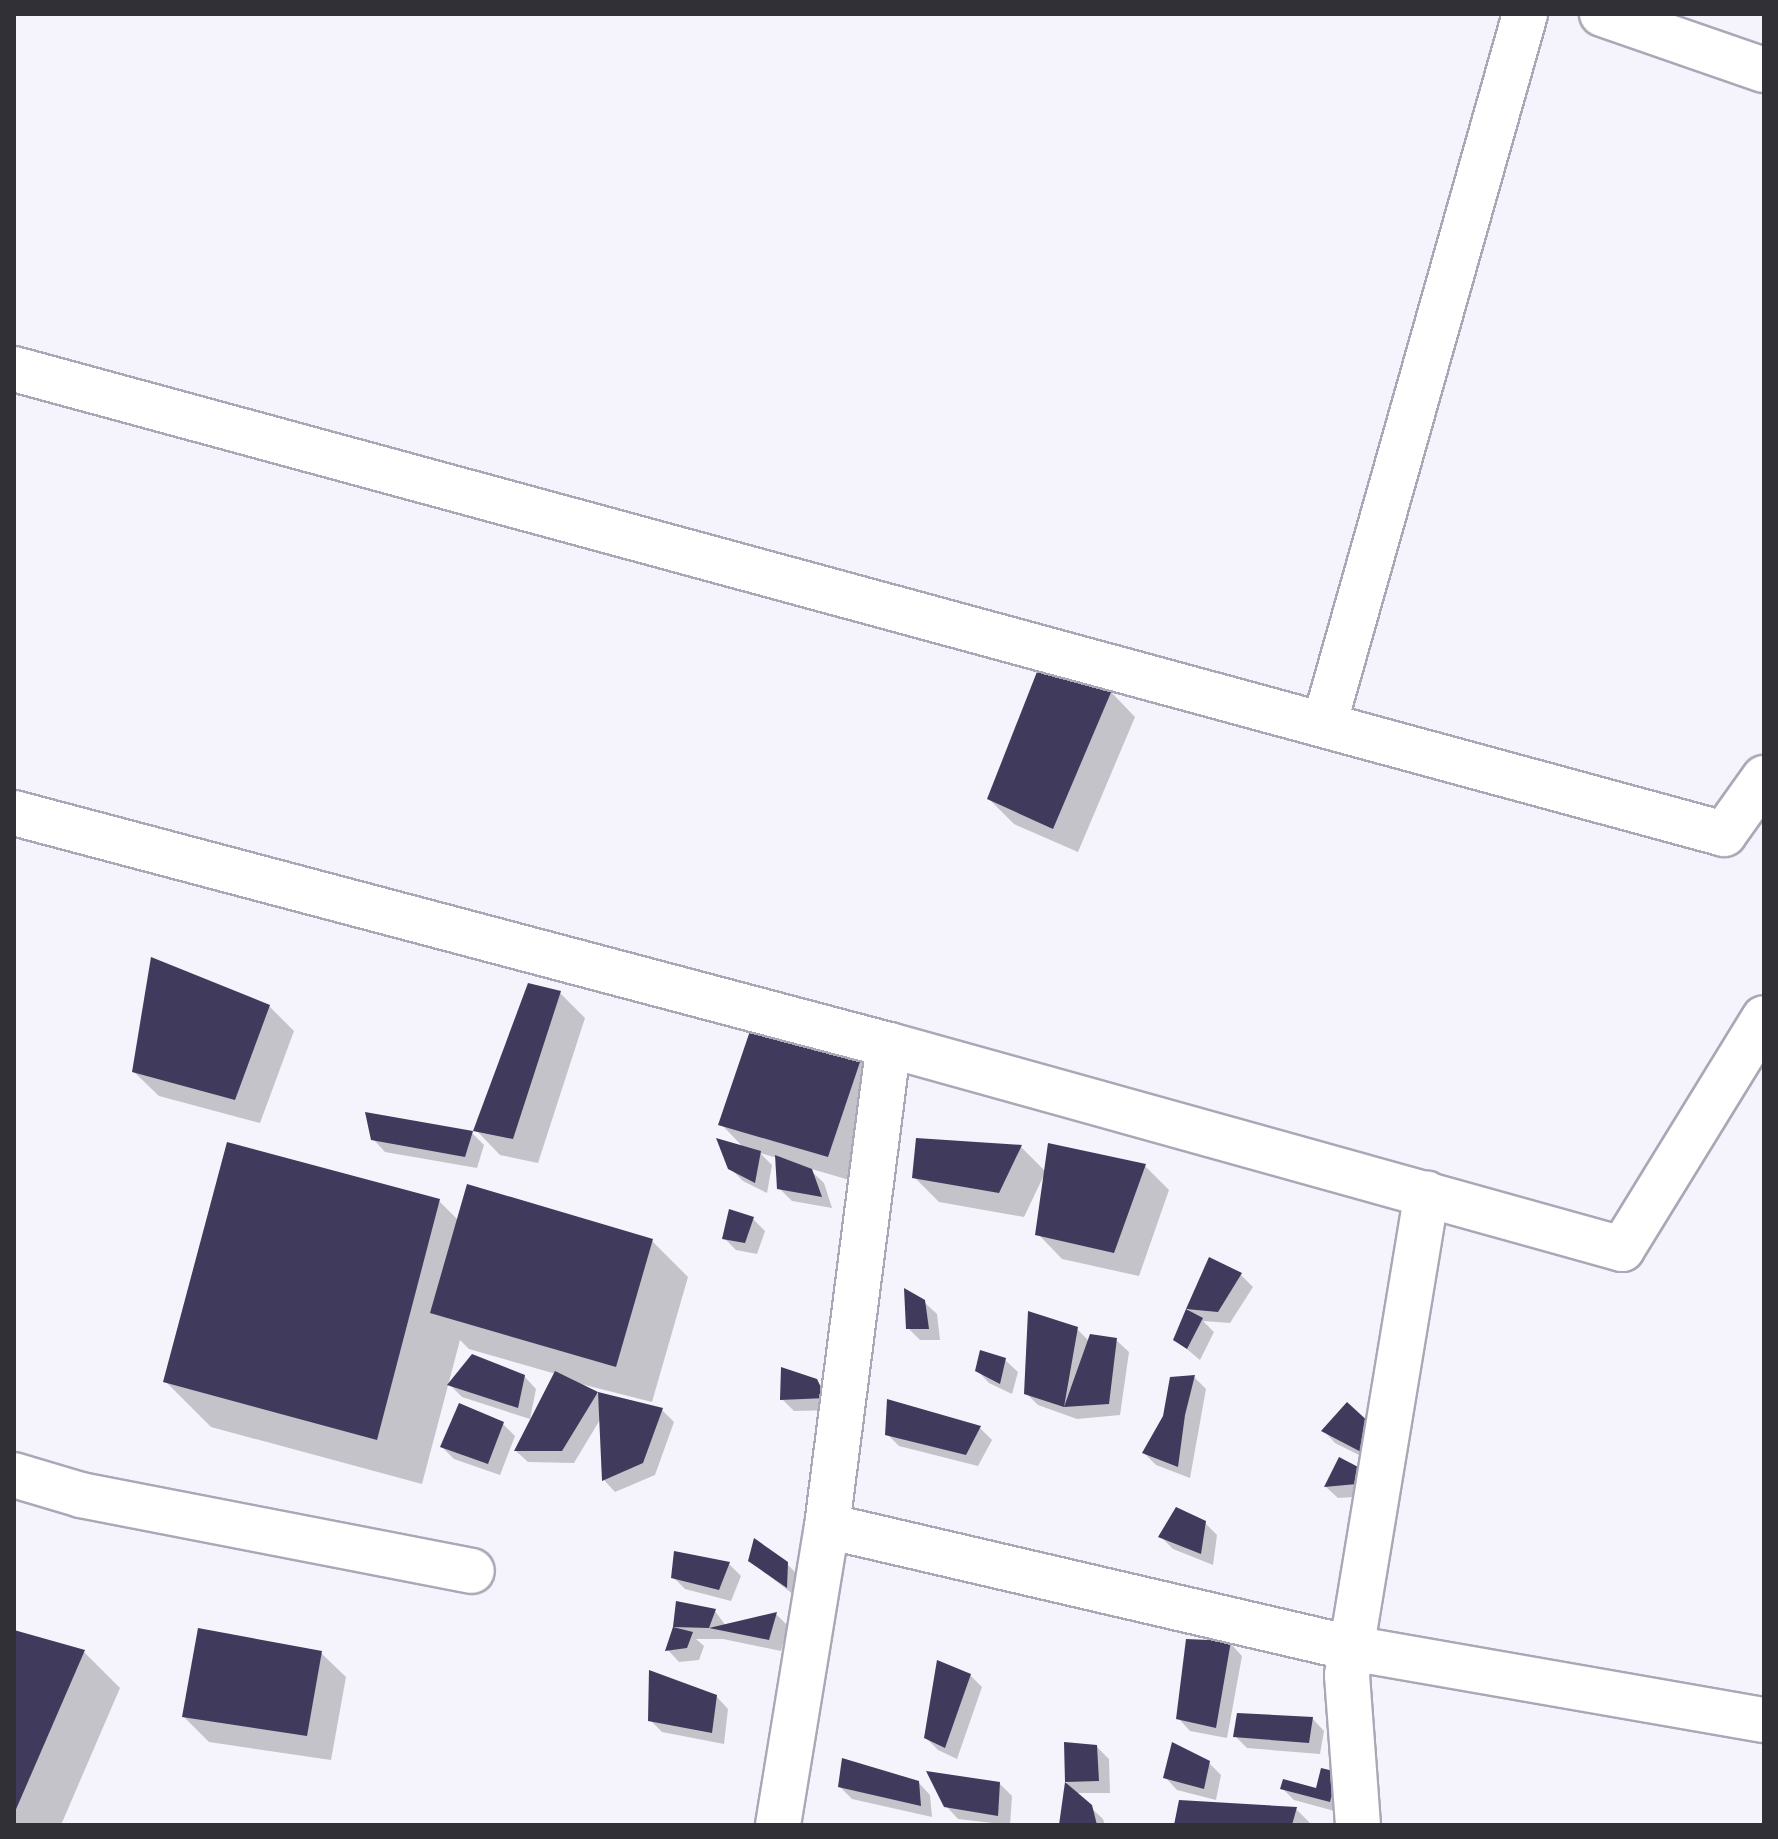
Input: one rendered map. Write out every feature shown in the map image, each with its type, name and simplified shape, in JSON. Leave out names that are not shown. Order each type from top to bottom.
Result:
[{"type":"street","points":[[1324,725],[1525,14]]},
{"type":"street","points":[[1602,14],[1764,70]]},
{"type":"street","points":[[14,369],[1724,834],[1764,778]]},
{"type":"street","points":[[14,813],[889,1045],[1622,1249],[1764,1018]]},
{"type":"street","points":[[778,1825],[827,1526],[889,1045]]},
{"type":"street","points":[[1358,1825],[1347,1675],[1427,1194]]},
{"type":"street","points":[[14,1475],[81,1495],[472,1571]]},
{"type":"street","points":[[827,1526],[1351,1648],[1764,1720]]},
{"type":"building","points":[[1042,659],[1112,690],[1053,829],[987,799]]},
{"type":"building","points":[[151,957],[270,1005],[235,1100],[132,1072]]},
{"type":"building","points":[[528,983],[561,991],[513,1139],[473,1131]]},
{"type":"building","points":[[752,1025],[862,1056],[828,1157],[718,1125]]},
{"type":"building","points":[[365,1112],[473,1131],[465,1157],[371,1140]]},
{"type":"building","points":[[716,1138],[761,1151],[755,1183],[728,1169]]},
{"type":"building","points":[[916,1138],[1022,1145],[999,1193],[912,1178]]},
{"type":"building","points":[[227,1142],[440,1199],[377,1440],[163,1382]]},
{"type":"building","points":[[1048,1143],[1146,1164],[1114,1253],[1035,1235]]},
{"type":"building","points":[[775,1155],[812,1169],[822,1197],[777,1189]]},
{"type":"building","points":[[467,1184],[653,1239],[616,1367],[430,1313]]},
{"type":"building","points":[[729,1209],[754,1217],[745,1243],[722,1239]]},
{"type":"building","points":[[1209,1257],[1242,1273],[1218,1312],[1186,1309]]},
{"type":"building","points":[[904,1288],[925,1300],[929,1329],[906,1329]]},
{"type":"building","points":[[1186,1309],[1203,1318],[1187,1349],[1173,1340]]},
{"type":"building","points":[[1028,1311],[1078,1327],[1064,1407],[1024,1394]]},
{"type":"building","points":[[1090,1334],[1117,1338],[1109,1404],[1064,1407]]},
{"type":"building","points":[[980,1350],[1006,1358],[1000,1384],[975,1371]]},
{"type":"building","points":[[472,1354],[525,1375],[518,1408],[447,1385]]},
{"type":"building","points":[[781,1367],[817,1379],[826,1398],[780,1400]]},
{"type":"building","points":[[555,1371],[598,1392],[562,1451],[514,1451]]},
{"type":"building","points":[[1195,1375],[1185,1415],[1178,1467],[1142,1453],[1163,1416],[1170,1377]]},
{"type":"building","points":[[598,1392],[663,1408],[643,1463],[602,1481]]},
{"type":"building","points":[[887,1399],[981,1426],[966,1455],[885,1435]]},
{"type":"building","points":[[1347,1402],[1371,1424],[1363,1453],[1321,1431]]},
{"type":"building","points":[[459,1403],[504,1422],[488,1464],[440,1447]]},
{"type":"building","points":[[1339,1457],[1362,1469],[1357,1484],[1324,1487]]},
{"type":"building","points":[[1176,1507],[1206,1521],[1201,1554],[1158,1537]]},
{"type":"building","points":[[754,1538],[788,1562],[787,1588],[748,1561]]},
{"type":"building","points":[[674,1551],[730,1562],[719,1590],[671,1578]]},
{"type":"building","points":[[676,1601],[716,1609],[709,1628],[673,1627]]},
{"type":"building","points":[[777,1612],[769,1640],[709,1628]]},
{"type":"building","points":[[673,1627],[693,1632],[687,1648],[665,1651]]},
{"type":"building","points":[[198,1628],[322,1651],[307,1736],[182,1717]]},
{"type":"building","points":[[14,1630],[85,1650],[14,1814]]},
{"type":"building","points":[[1186,1639],[1231,1641],[1216,1728],[1176,1719]]},
{"type":"building","points":[[937,1660],[971,1674],[945,1748],[924,1738]]},
{"type":"building","points":[[649,1670],[717,1695],[712,1733],[648,1721]]},
{"type":"building","points":[[1237,1713],[1313,1717],[1309,1743],[1233,1737]]},
{"type":"building","points":[[1064,1742],[1097,1745],[1099,1781],[1065,1782]]},
{"type":"building","points":[[1172,1742],[1210,1761],[1204,1789],[1163,1778]]},
{"type":"building","points":[[842,1758],[919,1781],[921,1806],[838,1787]]},
{"type":"building","points":[[1321,1768],[1338,1772],[1330,1802],[1280,1789],[1283,1779],[1316,1788]]},
{"type":"building","points":[[926,1771],[1000,1782],[998,1816],[944,1807]]},
{"type":"building","points":[[1065,1782],[1092,1805],[1097,1825],[1059,1825]]},
{"type":"building","points":[[1179,1800],[1297,1807],[1292,1825],[1174,1825]]}]
